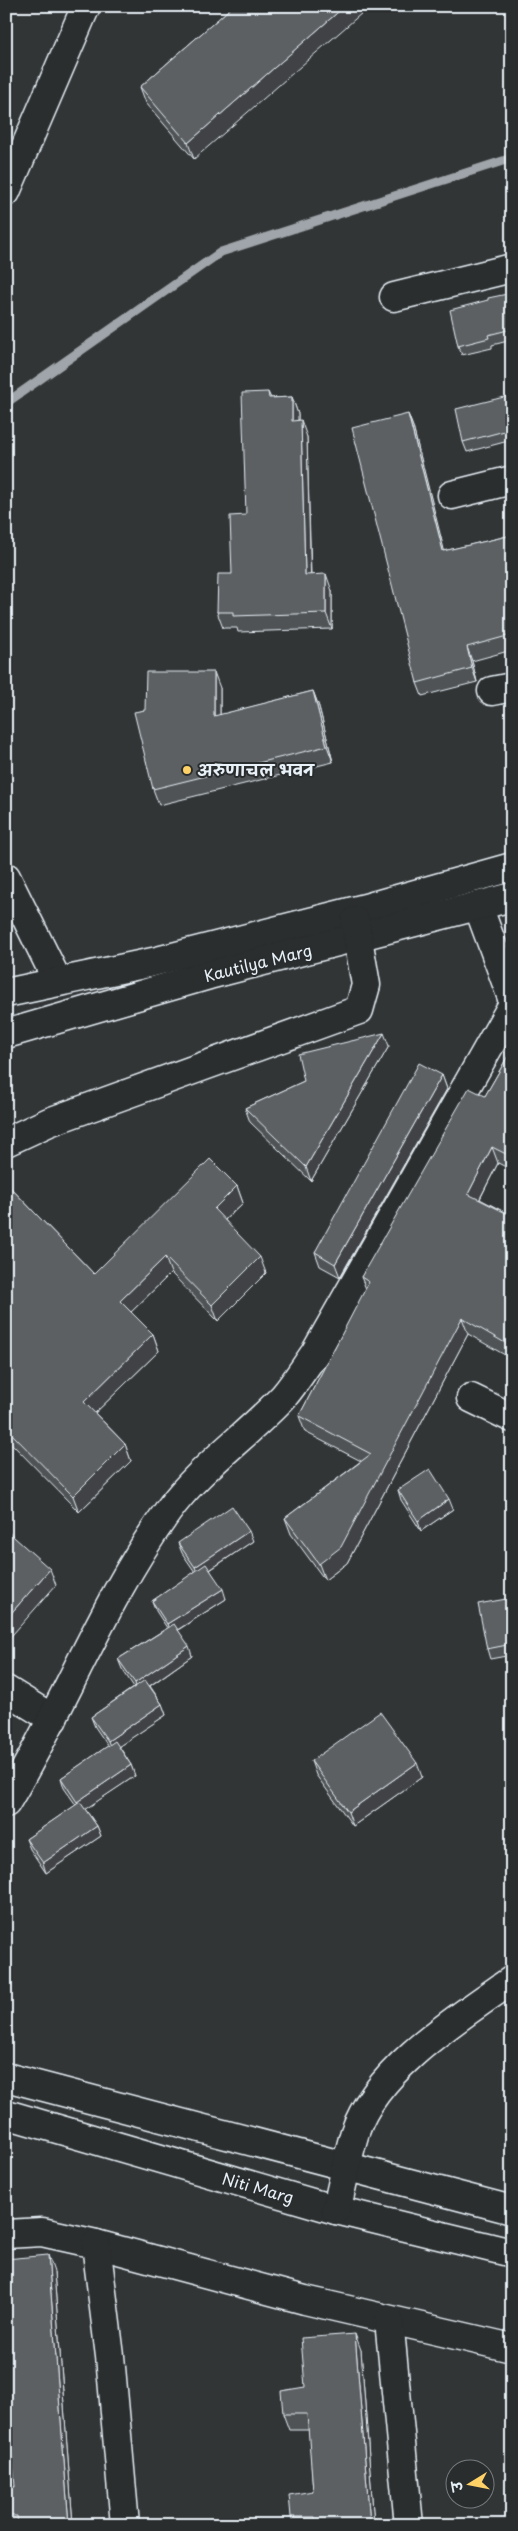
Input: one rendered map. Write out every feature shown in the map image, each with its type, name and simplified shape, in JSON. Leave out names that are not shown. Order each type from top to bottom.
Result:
[{"type":"street","points":[[6,192],[86,6]]},
{"type":"street","points":[[394,297],[512,268]]},
{"type":"street","points":[[452,495],[512,480]]},
{"type":"street","name":"Kautilya Marg","points":[[6,993],[153,962],[353,911],[512,867]]},
{"type":"street","points":[[6,877],[58,982]]},
{"type":"street","name":"Kautilya Marg","points":[[6,1034],[209,975],[512,897]]},
{"type":"street","points":[[478,906],[512,998]]},
{"type":"street","points":[[6,1142],[49,1122],[359,1010],[366,985],[353,911]]},
{"type":"street","points":[[6,1804],[53,1719],[132,1565],[168,1510],[204,1470],[285,1395],[315,1353],[512,1006]]},
{"type":"street","points":[[471,1398],[512,1418]]},
{"type":"street","points":[[6,1690],[53,1719]]},
{"type":"street","points":[[336,2210],[355,2132],[371,2099],[413,2053],[512,1980]]},
{"type":"street","points":[[6,2077],[512,2210]]},
{"type":"street","name":"Niti Marg","points":[[6,2114],[336,2210],[512,2253]]},
{"type":"street","points":[[6,2234],[42,2232],[96,2244],[305,2300],[512,2348]]},
{"type":"street","points":[[96,2244],[110,2356],[125,2525]]},
{"type":"street","points":[[389,2320],[409,2525]]},
{"type":"building","points":[[233,6],[345,6],[188,143],[140,87]]},
{"type":"building","points":[[512,293],[512,329],[488,335],[489,338],[458,346],[450,310],[488,300],[488,298]]},
{"type":"building","points":[[268,392],[269,398],[292,397],[292,421],[301,420],[305,575],[326,574],[326,613],[233,616],[233,612],[217,612],[218,574],[232,574],[230,516],[246,515],[242,393]]},
{"type":"building","points":[[512,395],[512,429],[463,442],[456,409]]},
{"type":"building","points":[[408,414],[443,551],[512,535],[512,637],[511,635],[467,647],[472,668],[417,683],[352,428]]},
{"type":"building","points":[[146,672],[214,672],[214,716],[313,691],[327,746],[153,789],[134,712],[145,710]]},
{"type":"building","points":[[384,1033],[306,1167],[245,1108],[304,1081],[298,1054]]},
{"type":"building","points":[[512,1049],[512,1157],[492,1147],[468,1194],[512,1216],[512,1347],[462,1318],[341,1547],[319,1564],[285,1518],[371,1454],[299,1416],[369,1282],[361,1277],[469,1088],[485,1096]]},
{"type":"building","points":[[419,1063],[442,1075],[335,1264],[315,1252]]},
{"type":"building","points":[[210,1159],[237,1186],[214,1209],[260,1257],[212,1305],[165,1257],[120,1301],[153,1334],[84,1402],[125,1444],[73,1496],[6,1428],[6,1183],[94,1274]]},
{"type":"building","points":[[430,1469],[449,1499],[418,1521],[398,1490]]},
{"type":"building","points":[[232,1506],[249,1531],[195,1567],[178,1543]]},
{"type":"building","points":[[6,1530],[50,1569],[6,1619]]},
{"type":"building","points":[[206,1564],[223,1589],[167,1624],[152,1601]]},
{"type":"building","points":[[512,1598],[512,1644],[487,1649],[478,1604]]},
{"type":"building","points":[[174,1624],[189,1646],[135,1683],[118,1659]]},
{"type":"building","points":[[145,1680],[162,1704],[108,1741],[91,1717]]},
{"type":"building","points":[[380,1712],[417,1763],[348,1812],[311,1761]]},
{"type":"building","points":[[115,1741],[131,1765],[77,1802],[61,1778]]},
{"type":"building","points":[[80,1802],[97,1826],[43,1863],[26,1839]]},
{"type":"building","points":[[48,2255],[69,2525],[18,2525],[17,2516],[6,2516],[6,2488],[15,2487],[6,2376],[6,2259]]},
{"type":"building","points":[[355,2334],[370,2525],[316,2525],[315,2517],[291,2517],[289,2495],[313,2491],[307,2414],[283,2414],[281,2391],[305,2387],[301,2338]]},
{"type":"waterway","points":[[6,403],[221,252],[512,158]]},
{"type":"place","name":"अरुणाचल भवन","points":[[187,770]]}]
